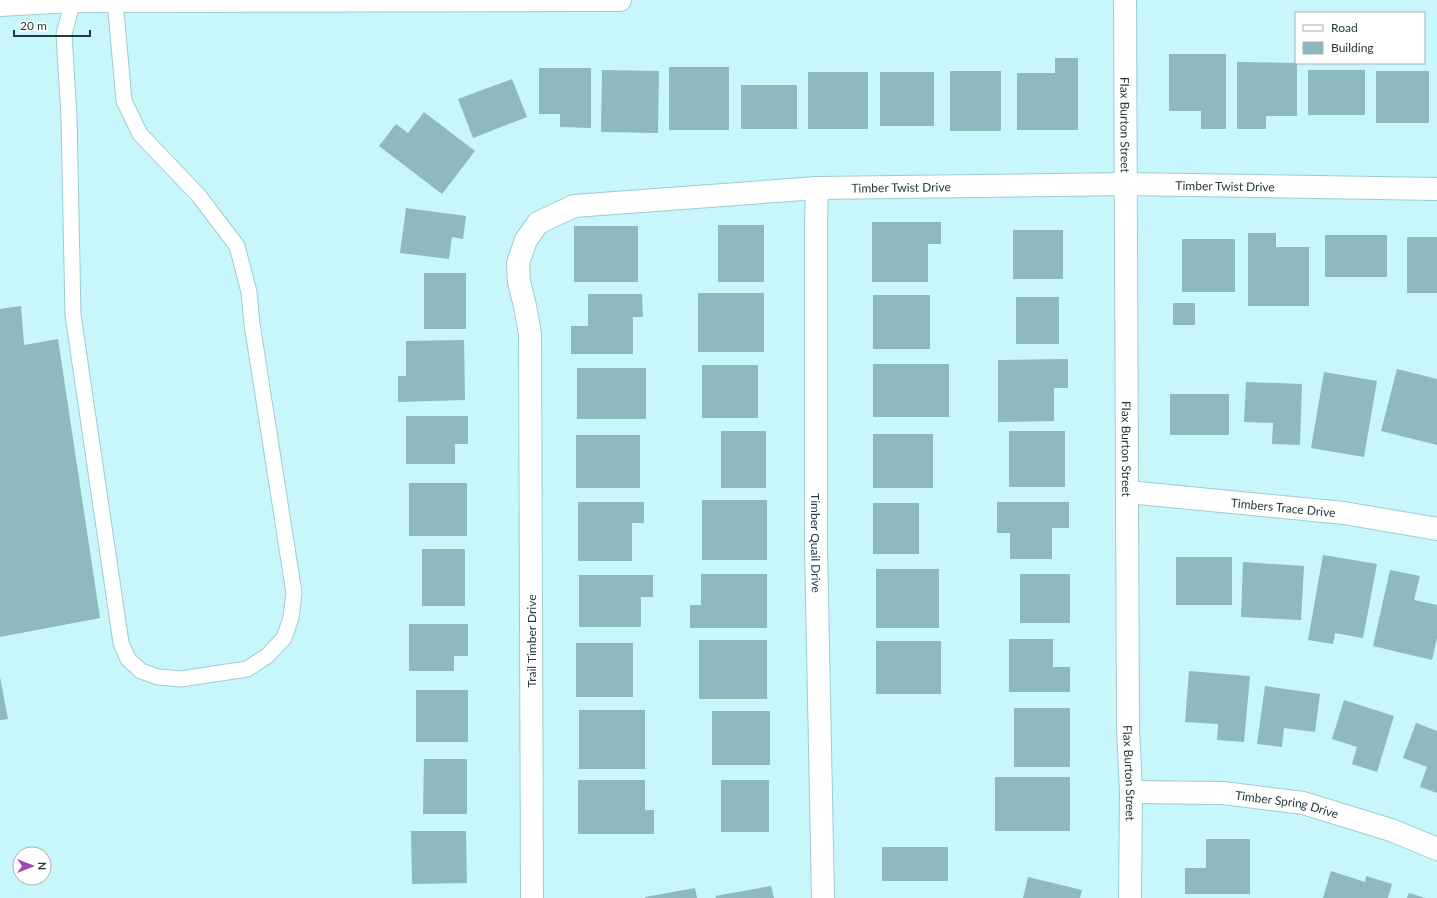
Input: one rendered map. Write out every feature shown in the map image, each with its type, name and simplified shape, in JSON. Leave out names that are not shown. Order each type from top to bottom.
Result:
[{"type":"street","points":[[0,5],[115,0],[620,0]]},
{"type":"street","name":"Flax Burton Street","points":[[1125,0],[1128,727],[1131,792],[1130,898]]},
{"type":"street","name":"Timber Twist Drive","points":[[530,384],[530,334],[519,282],[518,263],[526,240],[538,223],[574,206],[817,188],[1126,184],[1437,189]]},
{"type":"street","name":"Timber Quail Drive","points":[[817,188],[816,547],[823,898]]},
{"type":"street","name":"Trail Timber Drive","points":[[530,384],[532,898]]},
{"type":"street","name":"Timbers Trace Drive","points":[[1128,492],[1344,513],[1437,529]]},
{"type":"street","name":"Timber Spring Drive","points":[[1131,792],[1224,793],[1303,803],[1391,830],[1437,849]]},
{"type":"lane","points":[[73,1],[64,34],[69,117],[73,315],[121,643],[128,659],[141,671],[158,677],[181,679],[247,668],[267,656],[284,638],[291,618],[294,593],[248,292],[237,246],[199,196],[140,134],[124,101],[115,0]]},
{"type":"building","points":[[1169,54],[1226,54],[1226,129],[1201,129],[1201,111],[1169,111]]},
{"type":"building","points":[[1055,58],[1078,58],[1078,130],[1017,130],[1017,73],[1055,73]]},
{"type":"building","points":[[1237,62],[1297,64],[1297,116],[1266,116],[1266,129],[1237,129]]},
{"type":"building","points":[[669,67],[729,67],[729,130],[669,130]]},
{"type":"building","points":[[539,68],[591,68],[591,128],[560,127],[560,114],[539,114]]},
{"type":"building","points":[[602,70],[659,71],[658,133],[601,132]]},
{"type":"building","points":[[1308,70],[1365,70],[1365,115],[1308,115]]},
{"type":"building","points":[[950,71],[1001,71],[1001,131],[950,131]]},
{"type":"building","points":[[1376,71],[1429,71],[1429,123],[1376,123]]},
{"type":"building","points":[[808,72],[868,72],[868,129],[808,129]]},
{"type":"building","points":[[880,72],[934,72],[934,126],[880,126]]},
{"type":"building","points":[[512,79],[527,117],[473,138],[458,99]]},
{"type":"building","points":[[741,85],[797,85],[797,129],[741,129]]},
{"type":"building","points":[[424,112],[475,151],[442,194],[379,146],[396,124],[408,133]]},
{"type":"building","points":[[406,208],[466,216],[463,239],[452,237],[449,259],[400,253]]},
{"type":"building","points":[[872,222],[941,222],[941,244],[928,244],[928,282],[872,282]]},
{"type":"building","points":[[718,225],[764,225],[764,282],[718,282]]},
{"type":"building","points":[[574,226],[638,226],[638,282],[574,282]]},
{"type":"building","points":[[1013,230],[1063,230],[1063,279],[1013,279]]},
{"type":"building","points":[[1248,233],[1276,233],[1276,247],[1309,247],[1309,306],[1248,306]]},
{"type":"building","points":[[1325,235],[1387,235],[1387,277],[1325,277]]},
{"type":"building","points":[[1407,237],[1437,237],[1437,293],[1407,293]]},
{"type":"building","points":[[1182,239],[1235,239],[1235,292],[1182,292]]},
{"type":"building","points":[[424,273],[466,273],[466,329],[424,329]]},
{"type":"building","points":[[698,293],[764,293],[764,352],[698,352]]},
{"type":"building","points":[[588,294],[642,294],[643,317],[633,317],[633,354],[571,354],[571,326],[588,326]]},
{"type":"building","points":[[873,295],[930,295],[930,349],[873,349]]},
{"type":"building","points":[[1016,297],[1059,297],[1059,344],[1016,344]]},
{"type":"building","points":[[1173,303],[1195,303],[1195,325],[1173,325]]},
{"type":"building","points":[[21,306],[24,345],[58,339],[100,618],[0,637],[0,309]]},
{"type":"building","points":[[464,340],[465,400],[398,402],[398,376],[406,376],[406,341]]},
{"type":"building","points":[[1068,359],[1068,388],[1054,388],[1054,421],[998,422],[998,360]]},
{"type":"building","points":[[873,364],[949,364],[949,417],[873,417]]},
{"type":"building","points":[[702,365],[758,365],[758,418],[702,418]]},
{"type":"building","points":[[577,368],[646,368],[646,419],[577,419]]},
{"type":"building","points":[[1397,369],[1437,379],[1437,445],[1381,431]]},
{"type":"building","points":[[1324,372],[1377,381],[1364,457],[1311,448]]},
{"type":"building","points":[[1246,382],[1302,384],[1300,445],[1272,444],[1273,423],[1244,422]]},
{"type":"building","points":[[1170,394],[1229,394],[1229,435],[1170,435]]},
{"type":"building","points":[[406,416],[468,416],[468,444],[455,444],[455,464],[406,464]]},
{"type":"building","points":[[721,431],[766,431],[766,488],[721,488]]},
{"type":"building","points":[[1009,431],[1065,431],[1065,487],[1009,487]]},
{"type":"building","points":[[873,434],[933,434],[933,488],[873,488]]},
{"type":"building","points":[[576,435],[640,435],[640,488],[576,488]]},
{"type":"building","points":[[409,483],[467,483],[467,536],[409,536]]},
{"type":"building","points":[[702,500],[767,500],[767,560],[702,560]]},
{"type":"building","points":[[578,502],[644,502],[644,523],[632,523],[632,561],[578,561]]},
{"type":"building","points":[[997,502],[1069,502],[1069,528],[1052,528],[1052,559],[1010,559],[1010,533],[997,533]]},
{"type":"building","points":[[873,503],[919,503],[919,554],[873,554]]},
{"type":"building","points":[[422,549],[465,549],[465,606],[422,606]]},
{"type":"building","points":[[1323,555],[1377,564],[1363,638],[1335,633],[1333,644],[1308,640]]},
{"type":"building","points":[[1176,557],[1232,557],[1232,605],[1176,605]]},
{"type":"building","points":[[1243,562],[1304,566],[1301,620],[1241,617]]},
{"type":"building","points":[[876,569],[939,569],[939,628],[876,628]]},
{"type":"building","points":[[1390,570],[1420,576],[1414,600],[1437,605],[1437,638],[1432,660],[1373,646]]},
{"type":"building","points":[[701,574],[767,574],[767,628],[690,628],[690,605],[701,605]]},
{"type":"building","points":[[1020,574],[1070,574],[1070,623],[1020,623]]},
{"type":"building","points":[[579,575],[653,575],[653,597],[641,597],[641,627],[579,627]]},
{"type":"building","points":[[409,624],[468,624],[468,656],[454,656],[454,671],[409,671]]},
{"type":"building","points":[[1009,639],[1053,639],[1053,667],[1070,667],[1070,692],[1009,692]]},
{"type":"building","points":[[699,640],[767,640],[767,699],[699,699]]},
{"type":"building","points":[[876,641],[941,641],[941,694],[876,694]]},
{"type":"building","points":[[576,643],[633,643],[633,697],[576,697]]},
{"type":"building","points":[[1189,671],[1250,676],[1244,742],[1217,740],[1218,724],[1185,722]]},
{"type":"building","points":[[0,677],[8,719],[0,720]]},
{"type":"building","points":[[1265,686],[1320,694],[1315,732],[1284,728],[1282,747],[1257,744]]},
{"type":"building","points":[[416,690],[468,690],[468,742],[416,742]]},
{"type":"building","points":[[1344,700],[1394,716],[1377,772],[1352,764],[1357,747],[1332,739]]},
{"type":"building","points":[[1014,708],[1070,708],[1070,767],[1014,767]]},
{"type":"building","points":[[579,710],[645,710],[645,769],[579,769]]},
{"type":"building","points":[[712,711],[770,711],[770,765],[712,765]]},
{"type":"building","points":[[1416,723],[1437,731],[1437,793],[1420,787],[1427,767],[1403,758]]},
{"type":"building","points":[[424,759],[467,759],[467,814],[423,814]]},
{"type":"building","points":[[995,777],[1070,777],[1070,831],[995,831]]},
{"type":"building","points":[[578,780],[645,780],[645,810],[654,810],[654,834],[578,834]]},
{"type":"building","points":[[721,780],[769,780],[769,832],[721,832]]},
{"type":"building","points":[[411,831],[466,831],[467,883],[412,884]]},
{"type":"building","points":[[1206,839],[1250,839],[1250,894],[1185,894],[1185,868],[1206,868]]},
{"type":"building","points":[[882,847],[948,847],[948,881],[882,881]]},
{"type":"building","points":[[1331,871],[1365,882],[1366,876],[1392,884],[1388,898],[1323,898]]},
{"type":"building","points":[[1028,877],[1082,890],[1080,898],[1023,898]]},
{"type":"building","points":[[771,886],[774,898],[716,898],[715,896]]},
{"type":"building","points":[[695,888],[697,898],[645,898],[645,897]]},
{"type":"building","points":[[1409,893],[1425,898],[1407,898]]}]
